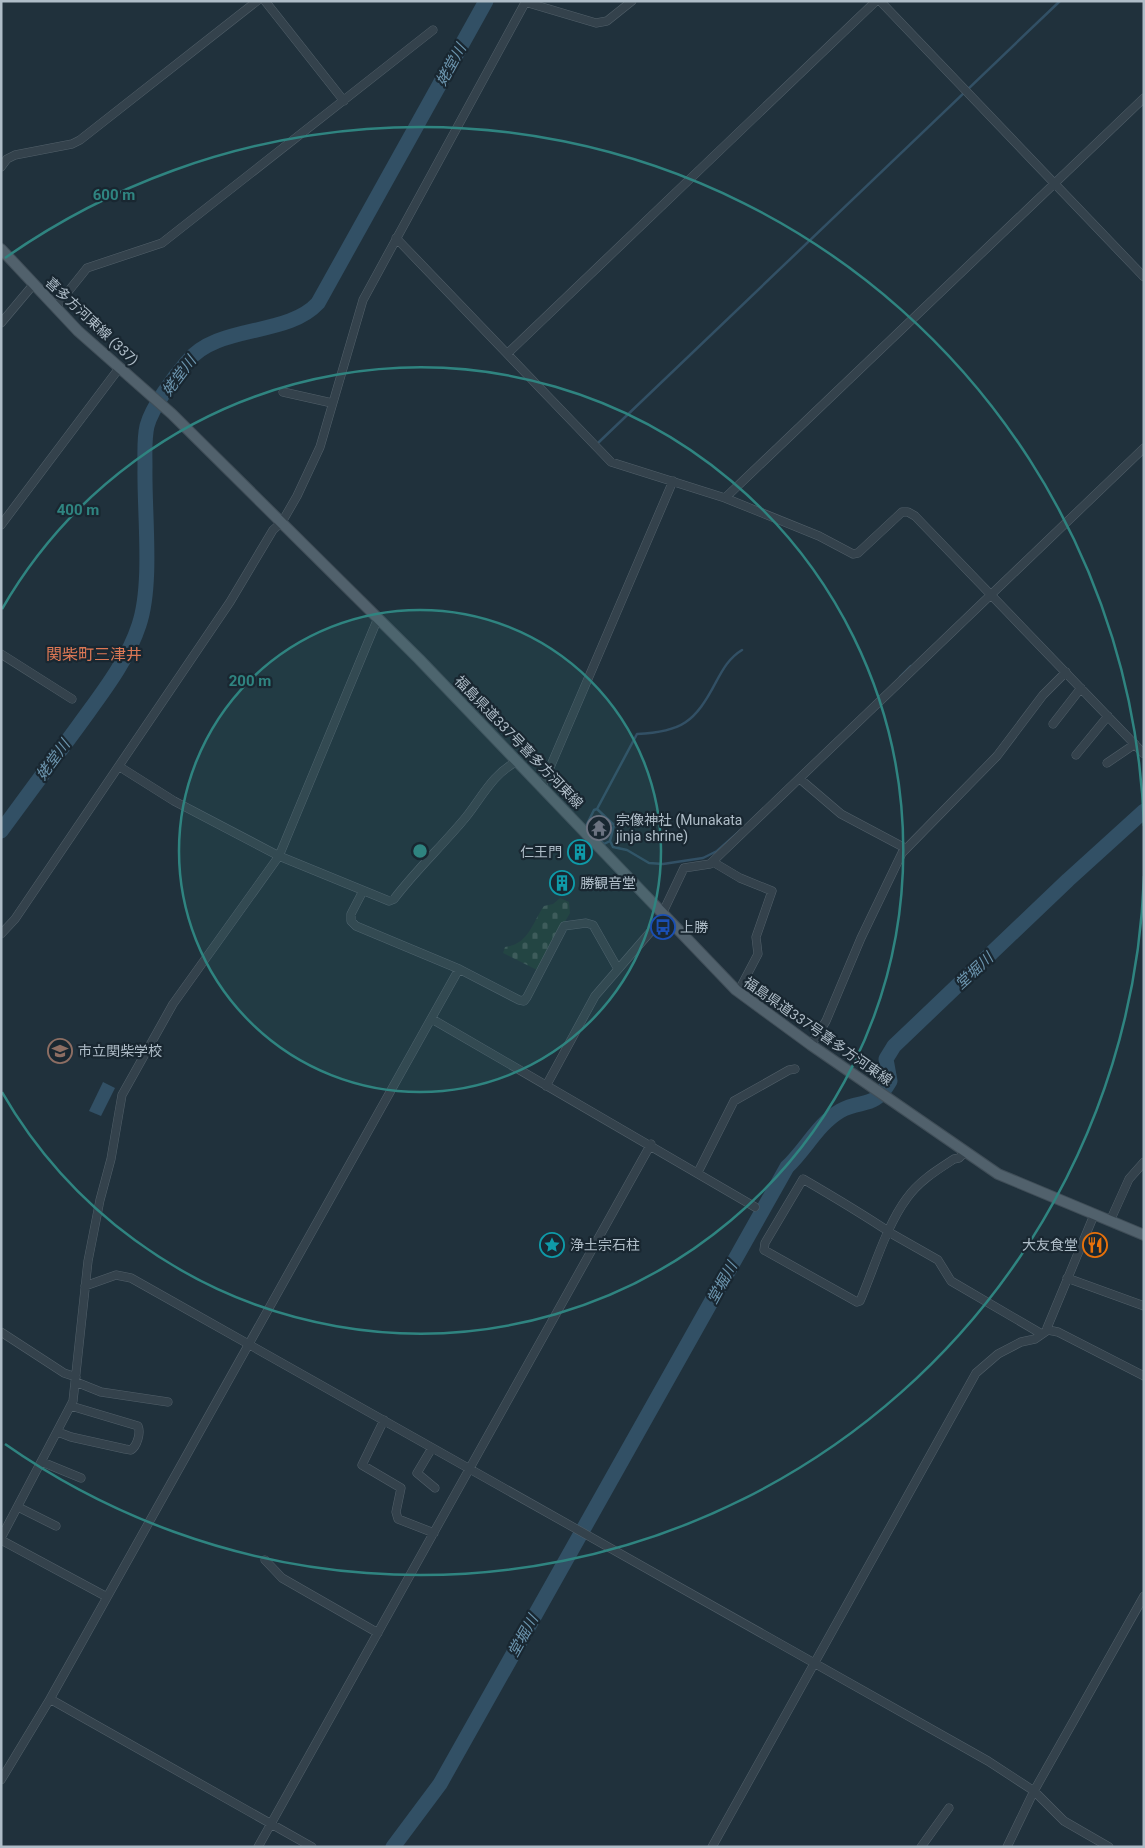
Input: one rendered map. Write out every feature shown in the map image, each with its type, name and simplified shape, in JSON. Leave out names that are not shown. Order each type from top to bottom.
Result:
[{"type":"main road","name":"喜多方河東線 (337)","points":[[1,249],[55,308],[172,414]]},
{"type":"main road","name":"福島県道337号喜多方河東線","points":[[172,414],[378,618],[664,913],[724,980],[738,992],[811,1045],[998,1174],[1144,1235]]},
{"type":"street","points":[[1,167],[7,159],[15,155],[72,144],[80,140],[257,1]]},
{"type":"street","points":[[265,1],[344,101]]},
{"type":"street","points":[[1,934],[15,919],[120,767],[168,692],[230,602],[273,530],[282,522],[313,464],[358,312],[396,238],[525,2],[596,23],[607,21],[632,1]]},
{"type":"street","points":[[508,353],[878,1],[1144,277]]},
{"type":"street","points":[[55,308],[87,268],[162,243],[432,30]]},
{"type":"street","points":[[725,498],[1144,98]]},
{"type":"street","points":[[396,238],[611,462],[725,498],[819,536],[853,554],[858,553],[902,512],[908,512],[915,516],[1144,754]]},
{"type":"street","points":[[1,323],[33,285]]},
{"type":"street","points":[[1,525],[120,367]]},
{"type":"street","points":[[283,392],[332,403]]},
{"type":"street","points":[[546,1086],[595,996],[664,913],[684,868],[713,862],[1144,448]]},
{"type":"street","points":[[542,786],[673,481]]},
{"type":"street","points":[[106,1597],[1,1539],[71,1406],[76,1380],[85,1286],[95,1224],[111,1159],[122,1095],[174,1004],[279,856],[378,618]]},
{"type":"street","points":[[1,654],[72,699]]},
{"type":"street","points":[[811,1045],[826,1021],[861,938],[905,848],[988,766],[1043,695],[1066,672]]},
{"type":"street","points":[[1053,724],[1080,688]]},
{"type":"street","points":[[1076,755],[1108,716]]},
{"type":"street","points":[[1107,763],[1135,744]]},
{"type":"street","points":[[120,767],[174,801],[279,856],[383,900],[394,899],[466,817],[479,797],[500,773],[518,761]]},
{"type":"street","points":[[800,779],[840,814],[905,848]]},
{"type":"street","points":[[713,862],[740,878],[772,891],[756,937],[758,954],[738,992]]},
{"type":"street","points":[[364,891],[351,914],[354,925],[459,969],[519,1000],[524,1001],[564,926],[586,923],[593,925],[618,969]]},
{"type":"street","points":[[1,1780],[50,1699],[459,969]]},
{"type":"street","points":[[432,1019],[546,1086],[651,1144],[755,1207]]},
{"type":"street","points":[[698,1172],[734,1100],[788,1070],[795,1069]]},
{"type":"street","points":[[258,1847],[651,1144]]},
{"type":"street","points":[[965,1152],[959,1158],[954,1159],[925,1179],[904,1203],[889,1232],[860,1301],[858,1302],[766,1251],[764,1247],[803,1179],[852,1207],[889,1232],[938,1260],[951,1281],[1040,1333]]},
{"type":"street","points":[[1110,1221],[1128,1178],[1140,1170],[1144,1162]]},
{"type":"street","points":[[1048,1330],[1047,1328],[1067,1278],[1094,1215]]},
{"type":"street","points":[[85,1286],[116,1275],[126,1275],[988,1761],[1034,1791],[1064,1821],[1109,1847]]},
{"type":"street","points":[[1067,1278],[1144,1306]]},
{"type":"street","points":[[712,1847],[976,1373],[998,1354],[1021,1342],[1035,1339],[1040,1333],[1048,1330],[1058,1332],[1144,1376]]},
{"type":"street","points":[[1,1332],[64,1373],[101,1392],[168,1402]]},
{"type":"street","points":[[58,1432],[71,1437],[125,1449],[131,1450],[136,1446],[140,1431],[138,1426],[71,1406]]},
{"type":"street","points":[[384,1420],[362,1464],[401,1488],[396,1512],[398,1519],[434,1533]]},
{"type":"street","points":[[432,1448],[417,1474],[435,1488]]},
{"type":"street","points":[[42,1462],[81,1478]]},
{"type":"street","points":[[18,1507],[56,1526]]},
{"type":"street","points":[[265,1560],[282,1578],[378,1633]]},
{"type":"street","points":[[1007,1847],[1034,1791],[1144,1596]]},
{"type":"street","points":[[50,1699],[312,1847]]},
{"type":"street","points":[[921,1847],[950,1808]]},
{"type":"green space","points":[[560,898],[569,902],[570,913],[537,970],[503,953],[505,947],[520,942],[525,937],[544,906],[553,904]]},
{"type":"water","points":[[103,1082],[115,1088],[101,1116],[89,1111]]},
{"type":"waterway","name":"姥堂川","points":[[1,831],[113,677],[134,639],[139,625],[146,589],[145,436],[147,426],[158,401],[182,368],[200,350],[233,336],[289,321],[305,314],[318,303],[486,1]]},
{"type":"waterway","points":[[599,442],[1060,1]]},
{"type":"waterway","points":[[597,809],[637,734],[665,731],[686,722],[694,716],[727,664],[742,650]]},
{"type":"waterway","points":[[900,677],[911,666]]},
{"type":"waterway","points":[[585,828],[594,810],[597,809],[614,825],[610,841],[613,847],[627,850],[649,863],[663,864],[703,858],[717,851],[741,830]]},
{"type":"waterway","name":"堂堀川","points":[[393,1847],[440,1784],[787,1167],[832,1116],[848,1107],[878,1097],[890,1081],[886,1059],[894,1046],[1068,880],[1144,811]]},
{"type":"waterway","points":[[595,836],[604,844],[610,841]]},
{"type":"place","name":"宗像神社 (Munakata jinja shrine)","points":[[599,828]]},
{"type":"place","name":"仁王門","points":[[580,852]]},
{"type":"place","name":"勝観音堂","points":[[562,883]]},
{"type":"place","name":"上勝","points":[[663,927]]},
{"type":"place","name":"市立関柴学校","points":[[60,1051]]},
{"type":"place","name":"浄土宗石柱","points":[[552,1245]]},
{"type":"place","name":"大友食堂","points":[[1095,1245]]},
{"type":"district","name":"関柴町三津井","points":[[94,654]]}]
